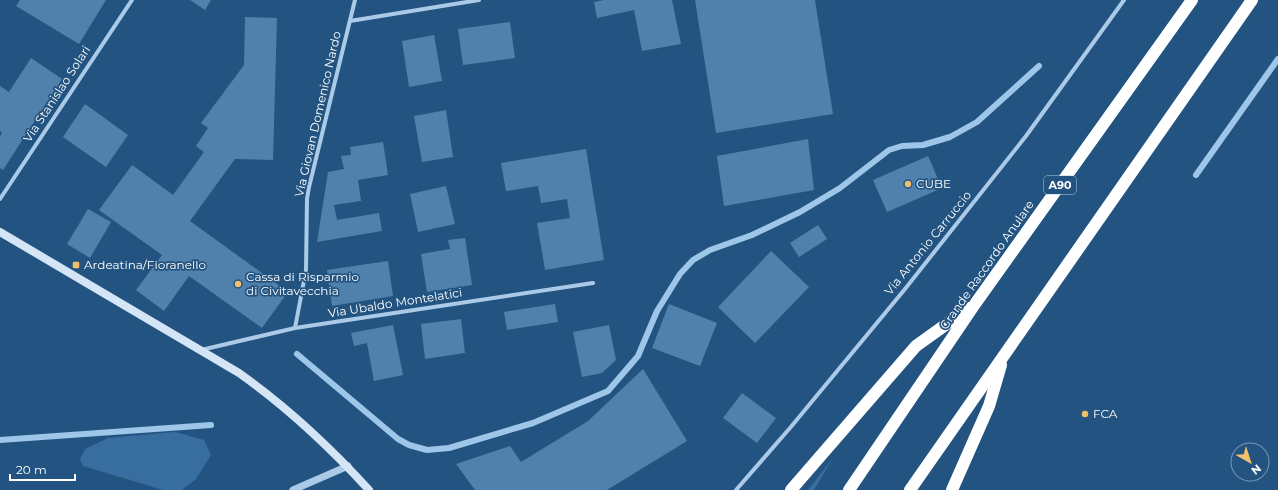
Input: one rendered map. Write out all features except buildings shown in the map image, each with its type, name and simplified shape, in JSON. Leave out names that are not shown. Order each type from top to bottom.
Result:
[{"type":"highway","name":"Grande Raccordo Anulare","points":[[849,490],[975,304],[1192,0]]},
{"type":"highway","points":[[910,490],[1252,0]]},
{"type":"highway","points":[[791,490],[916,346],[975,304]]},
{"type":"highway","points":[[952,490],[989,406],[1005,354]]},
{"type":"main road","points":[[0,232],[239,373],[275,399],[314,433],[370,490]]},
{"type":"street","name":"Via Stanislao Solari","points":[[0,199],[132,0]]},
{"type":"street","name":"Via Giovan Domenico Nardo","points":[[295,328],[306,270],[309,187],[355,0]]},
{"type":"street","points":[[350,21],[479,0]]},
{"type":"street","name":"Via Antonio Carruccio","points":[[736,490],[790,428],[1026,136],[1124,0]]},
{"type":"street","name":"Via Ubaldo Montelatici","points":[[201,350],[295,328],[593,283]]},
{"type":"street","points":[[293,490],[348,466]]},
{"type":"shaded area","points":[[175,432],[204,440],[211,455],[196,479],[182,490],[163,490],[83,466],[80,459],[85,449],[108,438]]},
{"type":"shaded area","points":[[833,458],[814,490],[808,490]]},
{"type":"waterway","points":[[1196,175],[1278,59]]},
{"type":"waterway","points":[[297,354],[398,439],[409,445],[427,450],[449,448],[533,423],[608,391],[638,356],[657,311],[680,274],[693,260],[710,250],[752,235],[800,212],[840,188],[889,150],[902,146],[923,145],[950,137],[977,122],[1039,66]]},
{"type":"waterway","points":[[0,440],[211,425]]},
{"type":"place","name":"CUBE","points":[[908,184]]},
{"type":"place","name":"Ardeatina/Fioranello","points":[[76,265]]},
{"type":"place","name":"Cassa di Risparmio di Civitavecchia","points":[[238,284]]},
{"type":"place","name":"FCA","points":[[1085,414]]}]
